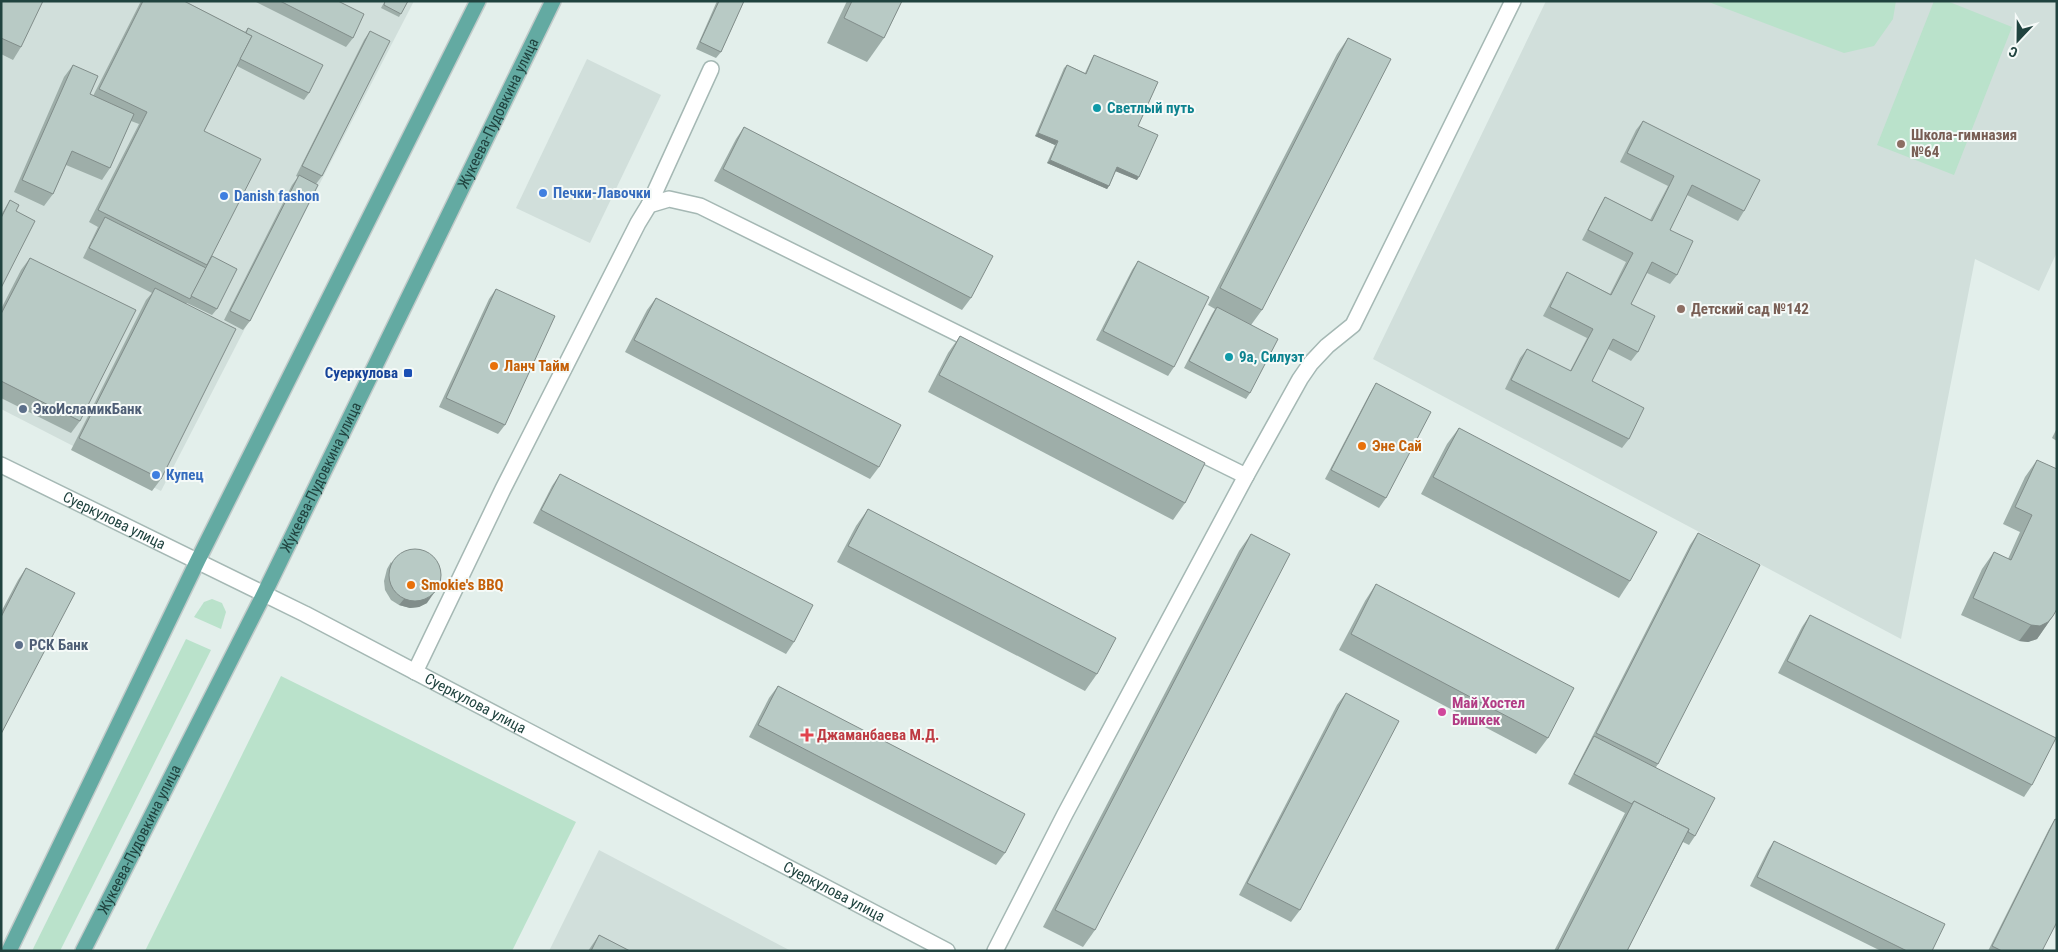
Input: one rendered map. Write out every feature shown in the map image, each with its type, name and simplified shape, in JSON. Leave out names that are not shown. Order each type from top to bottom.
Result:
[{"type":"main road","points":[[9,951],[198,560],[478,1]]},
{"type":"main road","name":"Жукеева-Пудовкина улица","points":[[83,951],[264,594],[553,1]]},
{"type":"street","points":[[995,951],[1065,814],[1300,379],[1311,363],[1327,346],[1353,325],[1513,1]]},
{"type":"street","points":[[415,672],[503,490],[649,205],[711,69]]},
{"type":"street","points":[[649,205],[669,199],[700,206],[1246,476]]},
{"type":"street","name":"Суеркулова улица","points":[[1,465],[198,560],[947,951]]},
{"type":"shaded area","points":[[1,1],[414,1],[161,491],[1,409]]},
{"type":"shaded area","name":"Детский сад №142","points":[[1546,1],[2057,1],[2057,252],[2039,291],[1975,259],[1901,639],[1373,359]]},
{"type":"shaded area","points":[[587,59],[661,95],[590,243],[516,208]]},
{"type":"shaded area","points":[[599,850],[791,951],[549,951]]},
{"type":"green space","points":[[1706,1],[1896,1],[1893,19],[1874,46],[1844,53]]},
{"type":"green space","points":[[1934,1],[1947,1],[2012,27],[1954,175],[1877,145]]},
{"type":"green space","points":[[212,599],[222,603],[226,612],[221,629],[194,617],[204,602]]},
{"type":"green space","points":[[186,639],[211,650],[60,951],[32,951]]},
{"type":"green space","points":[[281,676],[576,822],[512,951],[145,951]]},
{"type":"building","points":[[1,1],[43,1],[21,47],[1,38]]},
{"type":"building","points":[[143,1],[184,1],[252,36],[204,131],[261,159],[207,265],[98,210],[147,112],[99,89]]},
{"type":"building","points":[[280,1],[338,1],[364,14],[353,38]]},
{"type":"building","points":[[385,1],[408,1],[401,14],[384,5]]},
{"type":"building","points":[[719,1],[744,1],[721,52],[700,42]]},
{"type":"building","points":[[852,1],[902,1],[884,38],[844,18]]},
{"type":"building","points":[[248,28],[323,65],[309,93],[240,59],[252,36],[246,33]]},
{"type":"building","points":[[370,31],[390,41],[322,176],[302,166]]},
{"type":"building","points":[[1348,38],[1391,59],[1262,310],[1220,288]]},
{"type":"building","name":"Светлый путь","points":[[1094,55],[1158,82],[1138,126],[1158,135],[1139,177],[1117,167],[1109,186],[1050,160],[1058,141],[1038,133],[1067,65],[1086,74]]},
{"type":"building","points":[[73,65],[98,76],[90,94],[134,114],[110,168],[72,151],[53,194],[22,180]]},
{"type":"building","points":[[1643,121],[1760,180],[1744,211],[1692,185],[1670,230],[1693,241],[1677,275],[1652,262],[1631,304],[1655,316],[1638,352],[1613,339],[1592,381],[1644,408],[1629,439],[1511,380],[1527,349],[1571,371],[1593,329],[1550,307],[1567,272],[1611,295],[1633,253],[1588,230],[1605,197],[1652,221],[1674,176],[1627,153]]},
{"type":"building","points":[[744,127],[993,256],[971,298],[723,169]]},
{"type":"building","points":[[299,175],[318,185],[250,321],[230,311]]},
{"type":"building","points":[[10,200],[19,205],[16,211],[35,221],[1,288],[1,218]]},
{"type":"building","points":[[105,217],[206,268],[190,299],[89,248]]},
{"type":"building","points":[[212,256],[237,269],[217,309],[191,296]]},
{"type":"building","points":[[30,258],[136,310],[80,421],[1,381],[1,314]]},
{"type":"building","points":[[1138,261],[1209,297],[1174,367],[1103,331]]},
{"type":"building","points":[[155,288],[236,329],[161,479],[79,438]]},
{"type":"building","name":"Ланч Тайм","points":[[496,289],[555,316],[505,425],[446,398]]},
{"type":"building","points":[[656,298],[901,425],[879,467],[634,340]]},
{"type":"building","name":"9а, Силуэт","points":[[1217,307],[1278,339],[1250,393],[1189,361]]},
{"type":"building","points":[[960,336],[1205,463],[1185,503],[939,375]]},
{"type":"building","points":[[1376,383],[1431,412],[1386,498],[1331,470]]},
{"type":"building","points":[[1459,428],[1657,532],[1630,581],[1433,477]]},
{"type":"building","points":[[2037,460],[2057,469],[2057,609],[2048,622],[2040,626],[2031,625],[1973,598],[1994,552],[2011,560],[2032,515],[2015,507]]},
{"type":"building","points":[[560,474],[813,605],[794,642],[541,510]]},
{"type":"building","points":[[868,509],[1116,638],[1097,674],[848,546]]},
{"type":"building","points":[[1698,533],[1760,565],[1658,764],[1596,733]]},
{"type":"building","points":[[1251,534],[1290,554],[1095,930],[1055,910]]},
{"type":"building","name":"Smokie's BBQ","points":[[410,549],[420,549],[434,556],[441,570],[441,580],[434,594],[420,601],[410,601],[400,597],[393,590],[389,580],[389,570],[393,560],[400,553]]},
{"type":"building","points":[[26,568],[75,593],[1,734],[1,617]]},
{"type":"building","points":[[1376,584],[1574,688],[1548,738],[1351,634]]},
{"type":"building","points":[[1810,615],[2056,738],[2032,785],[1787,661]]},
{"type":"building","points":[[778,686],[1025,814],[1005,853],[758,725]]},
{"type":"building","points":[[1346,693],[1399,721],[1300,910],[1247,883]]},
{"type":"building","points":[[1594,736],[1715,798],[1695,836],[1688,832],[1689,829],[1634,801],[1632,804],[1574,774]]},
{"type":"building","points":[[1634,801],[1689,829],[1627,951],[1557,951]]},
{"type":"building","points":[[2055,819],[2057,820],[2057,922],[2042,951],[2002,951],[1992,946]]},
{"type":"building","points":[[1774,841],[1945,924],[1932,951],[1907,951],[1757,877]]},
{"type":"building","points":[[599,935],[630,951],[591,951]]},
{"type":"place","name":"Светлый путь","points":[[1097,108]]},
{"type":"place","name":"Школа-гимназия №64","points":[[1901,144]]},
{"type":"place","name":"Печки-Лавочки","points":[[543,193]]},
{"type":"place","name":"Danish fashon","points":[[224,196]]},
{"type":"place","name":"Детский сад №142","points":[[1681,309]]},
{"type":"place","name":"9а, Силуэт","points":[[1229,357]]},
{"type":"place","name":"Ланч Тайм","points":[[494,366]]},
{"type":"place","name":"Суеркулова","points":[[408,373]]},
{"type":"place","name":"ЭкоИсламикБанк","points":[[23,409]]},
{"type":"place","name":"Эне Сай","points":[[1362,446]]},
{"type":"place","name":"Купец","points":[[156,475]]},
{"type":"place","name":"Smokie's BBQ","points":[[411,585]]},
{"type":"place","name":"РСК Банк","points":[[19,645]]},
{"type":"place","name":"Май Хостел Бишкек","points":[[1442,712]]},
{"type":"place","name":"Джаманбаева М.Д.","points":[[807,735]]}]
